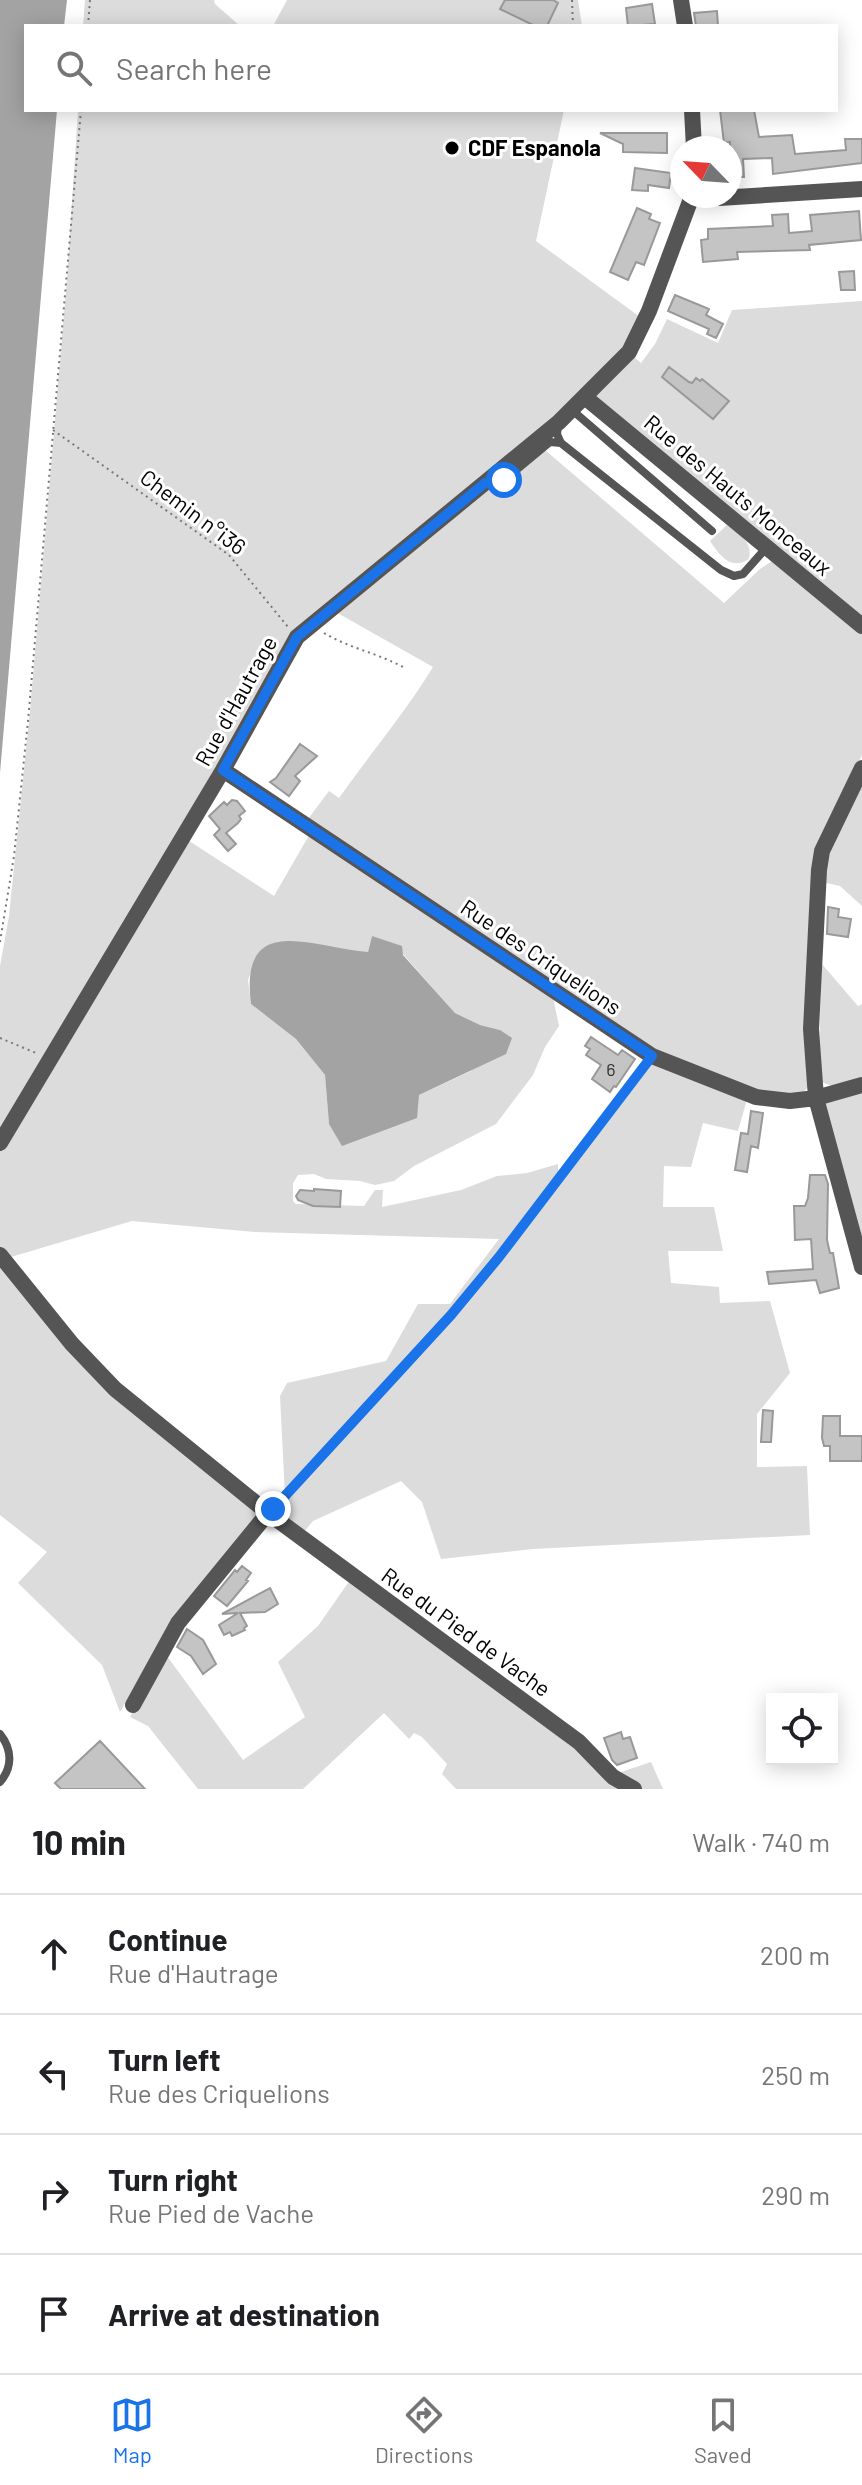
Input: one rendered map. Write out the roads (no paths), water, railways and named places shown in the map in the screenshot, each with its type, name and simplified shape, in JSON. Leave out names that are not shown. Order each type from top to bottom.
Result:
[{"type":"street","points":[[681,0],[685,24]]},
{"type":"street","points":[[692,112],[693,136]]},
{"type":"street","points":[[742,197],[862,189]]},
{"type":"street","name":"Rue d'Hautrage","points":[[0,1143],[223,770],[297,637],[566,416],[629,352],[649,311],[688,208]]},
{"type":"street","name":"Rue des Hauts Monceaux","points":[[586,398],[862,626]]},
{"type":"street","points":[[862,768],[822,851],[811,1029],[816,1098],[862,1267]]},
{"type":"street","name":"Rue des Criquelions","points":[[223,770],[652,1056],[756,1097],[790,1101],[816,1098],[862,1085]]},
{"type":"street","name":"Rue du Pied de Vache","points":[[0,1255],[72,1344],[115,1389],[268,1513],[579,1742],[613,1777],[634,1789]]},
{"type":"street","points":[[133,1705],[178,1623],[268,1513]]},
{"type":"lane","points":[[712,531],[566,416],[557,434],[561,443],[721,570],[734,576],[743,574],[767,547]]},
{"type":"lane","points":[[485,483],[504,480],[550,442],[561,443]]},
{"type":"lane","points":[[0,1734],[10,1754],[8,1770],[0,1782]]},
{"type":"place","name":"CDF Espanola","points":[[452,148]]}]
